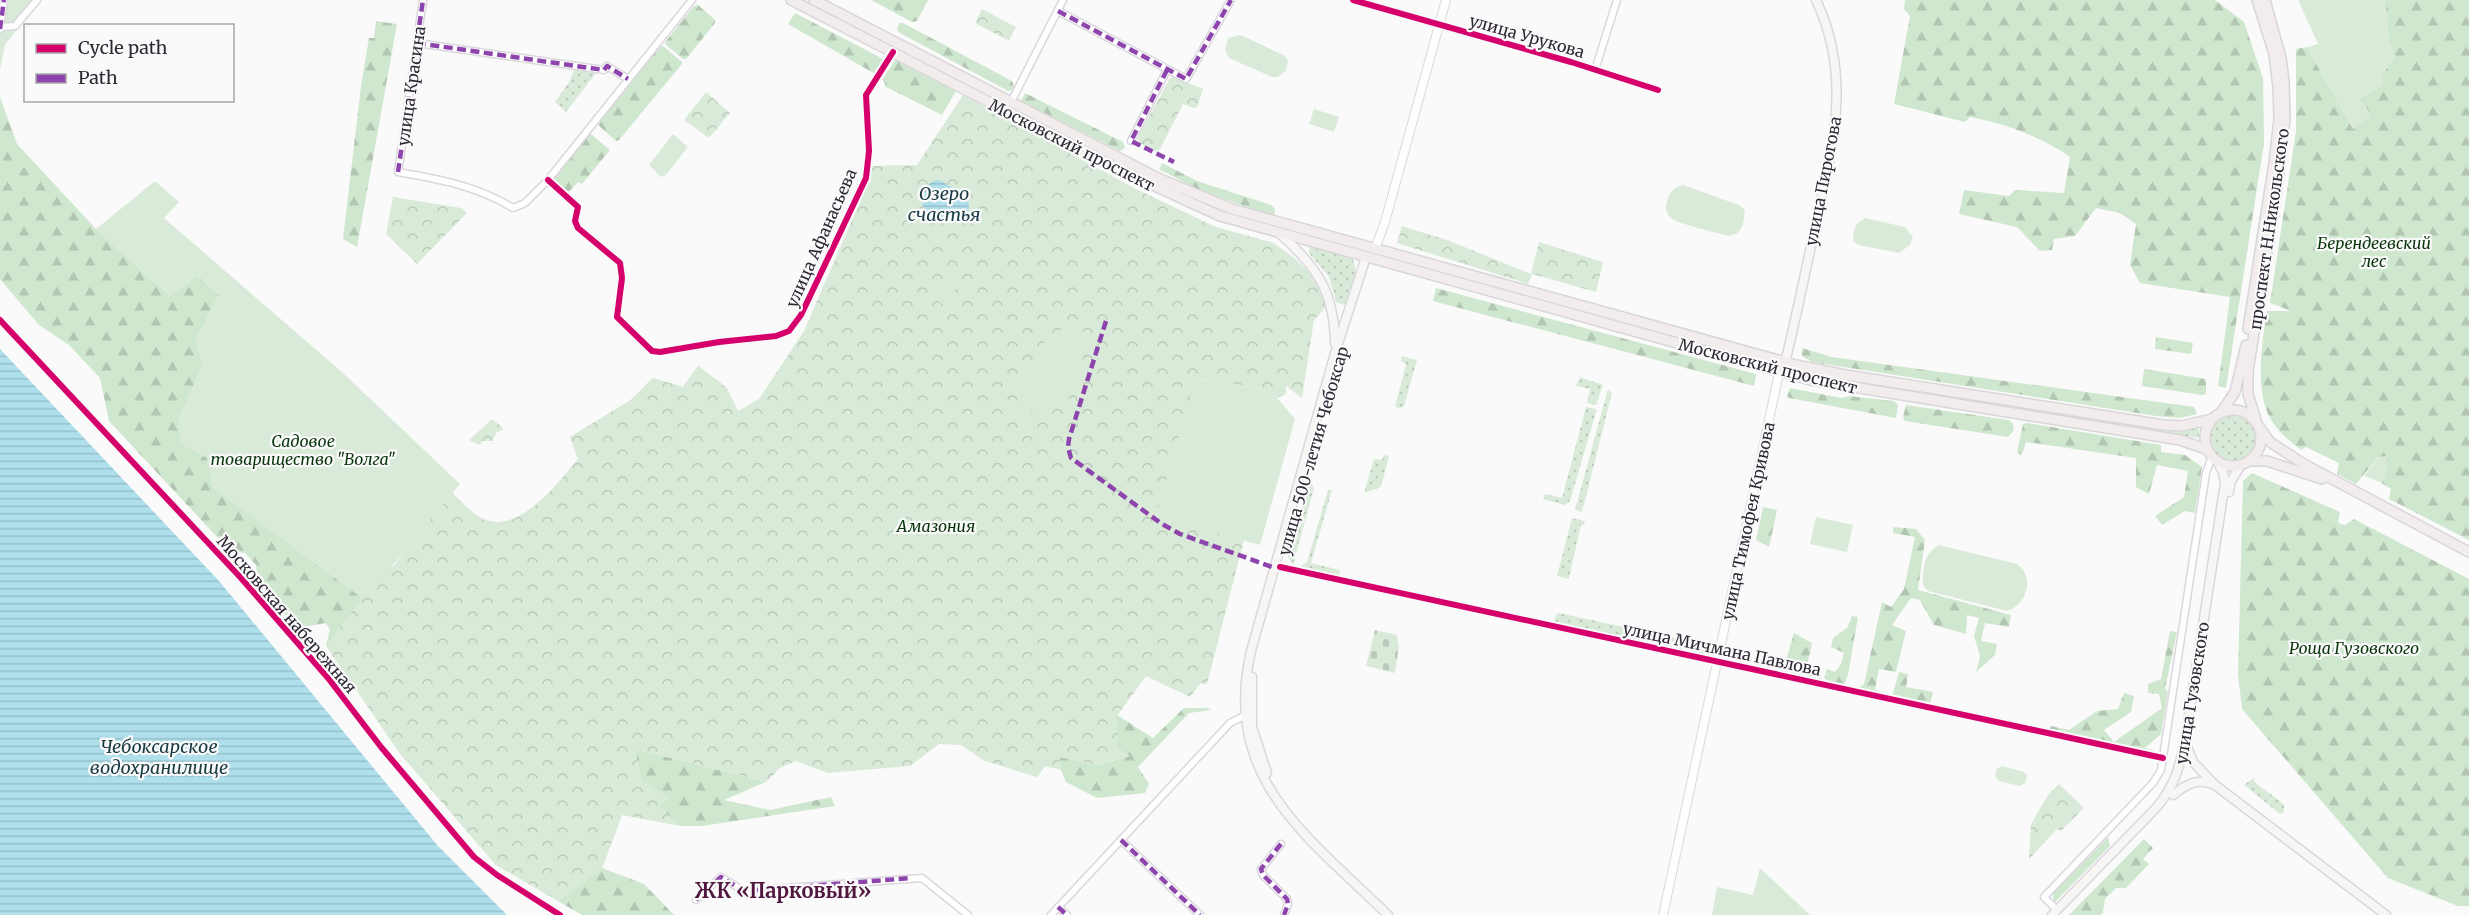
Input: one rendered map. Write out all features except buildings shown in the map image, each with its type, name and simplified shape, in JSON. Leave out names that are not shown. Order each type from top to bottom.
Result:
[{"type":"main road","name":"Московский проспект","points":[[791,0],[1199,209],[1279,233],[1371,253],[1783,362],[1846,375],[2164,425],[2181,426],[2212,419]]},
{"type":"main road","name":"Московский проспект","points":[[814,0],[1206,200],[1371,253],[1779,373],[1843,387],[2192,442],[2212,455]]},
{"type":"main road","name":"улица Пирогова","points":[[1810,0],[1822,20]]},
{"type":"main road","name":"улица Пирогова","points":[[1783,362],[1833,124],[1834,63],[1816,0]]},
{"type":"main road","name":"проспект Н.Никольского","points":[[2222,411],[2233,397],[2241,373],[2279,118],[2274,54],[2257,0]]},
{"type":"main road","name":"проспект Н.Никольского","points":[[2258,425],[2248,394],[2248,371],[2277,190],[2285,119],[2281,58],[2265,0]]},
{"type":"main road","points":[[1107,163],[1112,154]]},
{"type":"main road","points":[[1279,233],[1314,269],[1327,290],[1334,324],[1335,353]]},
{"type":"main road","name":"улица 500-летия Чебоксар","points":[[1371,253],[1335,353],[1254,651],[1247,716],[1256,762],[1273,794],[1294,819],[1392,915]]},
{"type":"main road","name":"улица 500-летия Чебоксар","points":[[1302,478],[1371,253]]},
{"type":"main road","points":[[1779,373],[1783,362]]},
{"type":"main road","points":[[2343,487],[2267,461],[2226,466],[2212,455],[2205,431],[2212,419],[2222,411],[2232,409],[2242,411],[2258,425],[2270,442],[2285,452],[2343,487],[2469,552]]},
{"type":"main road","points":[[2245,463],[2257,453],[2261,444],[2258,425]]},
{"type":"main road","name":"улица Гузовского","points":[[2188,740],[2224,483],[2223,472],[2212,455]]},
{"type":"main road","name":"улица Гузовского","points":[[2143,825],[2168,794],[2183,768],[2230,484],[2245,463]]},
{"type":"main road","points":[[2188,740],[2188,751],[2199,769],[2216,785]]},
{"type":"main road","points":[[2188,740],[2195,755],[2226,790],[2356,889],[2395,915]]},
{"type":"main road","name":"улица Гузовского","points":[[2057,914],[2173,795],[2188,751]]},
{"type":"main road","points":[[2183,768],[2199,769],[2210,774]]},
{"type":"main road","points":[[2173,795],[2198,781],[2206,781],[2226,790]]},
{"type":"main road","points":[[2356,889],[2386,915]]},
{"type":"street","points":[[4,0],[0,28],[15,26],[37,0]]},
{"type":"street","name":"улица Красина","points":[[423,0],[398,172],[458,184],[486,194],[513,208],[525,202],[548,180]]},
{"type":"street","points":[[548,180],[692,0]]},
{"type":"street","points":[[1011,102],[1063,0]]},
{"type":"street","points":[[1058,11],[1186,79],[1231,0]]},
{"type":"street","name":"улица Урукова","points":[[1353,0],[1658,90]]},
{"type":"street","name":"улица 500-летия Чебоксар","points":[[1371,253],[1398,170],[1444,0]]},
{"type":"street","points":[[1595,70],[1617,0]]},
{"type":"street","points":[[417,43],[603,70],[607,66],[628,78]]},
{"type":"street","name":"улица Афанасьева","points":[[548,180],[576,205],[578,209],[575,221],[578,228],[620,263],[622,278],[617,316],[652,351],[660,352],[719,342],[776,336],[789,331],[801,315],[866,178],[869,151],[866,95],[893,52]]},
{"type":"street","points":[[1131,141],[1167,69]]},
{"type":"street","name":"Московская набережная","points":[[0,320],[241,578],[328,678],[381,747],[474,856],[496,875],[560,915]]},
{"type":"street","name":"улица Тимофея Кривова","points":[[1663,915],[1779,373]]},
{"type":"street","points":[[2057,914],[2044,897],[2159,775],[2206,473],[2212,455]]},
{"type":"street","name":"улица Мичмана Павлова","points":[[1277,567],[2163,758]]},
{"type":"street","points":[[1051,915],[1230,723],[1247,716]]},
{"type":"street","points":[[1121,840],[1200,915]]},
{"type":"street","points":[[1281,844],[1261,869],[1263,875],[1287,899],[1288,904],[1284,915]]},
{"type":"street","points":[[696,900],[721,877],[744,891],[840,882],[922,878],[968,915]]},
{"type":"street","points":[[1058,907],[1067,915]]},
{"type":"green space","points":[[0,0],[40,0],[5,45],[0,70]]},
{"type":"green space","points":[[799,0],[805,0],[1105,154],[1104,157]]},
{"type":"green space","points":[[871,0],[928,0],[917,21],[912,22]]},
{"type":"green space","points":[[1905,0],[2215,0],[2244,22],[2263,78],[2264,143],[2226,388],[2218,386],[2230,297],[2140,283],[2130,265],[2136,224],[2120,213],[2096,208],[2075,236],[2054,239],[2052,250],[2040,251],[2017,227],[1959,214],[1964,190],[2009,196],[2015,190],[2064,193],[2070,157],[2034,137],[1997,123],[1970,117],[1965,122],[1894,104],[1910,16],[1904,9]]},
{"type":"green space","points":[[2298,0],[2385,0],[2389,42],[2395,55],[2383,74],[2383,84],[2359,99],[2372,115],[2353,129],[2307,47],[2318,44]]},
{"type":"green space","name":"Берендеевский лес","points":[[2385,0],[2469,0],[2469,540],[2389,499],[2391,489],[2380,482],[2385,476],[2378,457],[2356,484],[2337,474],[2339,463],[2306,447],[2301,450],[2274,424],[2267,413],[2263,399],[2261,369],[2267,311],[2291,311],[2270,303],[2296,131],[2296,49],[2307,47],[2353,129],[2359,99],[2383,84],[2383,74],[2395,55],[2389,42]]},
{"type":"green space","points":[[698,5],[715,20],[715,23],[686,59],[683,59],[665,44],[694,6]]},
{"type":"green space","points":[[982,9],[1016,27],[1009,41],[975,23]]},
{"type":"green space","points":[[795,13],[885,60],[877,75],[788,24]]},
{"type":"green space","points":[[376,21],[397,24],[357,247],[343,239],[361,86],[369,38],[374,38]]},
{"type":"green space","points":[[899,23],[903,23],[1012,81],[1015,89],[1008,91],[900,33],[897,30]]},
{"type":"green space","points":[[1241,35],[1285,56],[1288,61],[1286,71],[1278,77],[1272,77],[1229,58],[1225,50],[1228,38]]},
{"type":"green space","points":[[660,46],[663,46],[682,64],[616,141],[598,125],[598,122]]},
{"type":"green space","points":[[895,60],[956,91],[942,115],[886,87],[883,79]]},
{"type":"green space","points":[[575,68],[596,73],[566,112],[555,102],[569,82]]},
{"type":"green space","points":[[1173,77],[1203,89],[1197,107],[1183,104],[1160,149],[1156,151],[1139,143],[1138,137],[1170,78]]},
{"type":"green space","points":[[706,92],[730,113],[709,138],[684,120]]},
{"type":"green space","points":[[1025,93],[1123,142],[1125,148],[1120,151],[1021,101]]},
{"type":"green space","name":"Амазония","points":[[963,95],[1136,189],[1216,227],[1274,243],[1314,277],[1326,307],[1314,320],[1302,398],[1286,386],[1286,394],[1277,398],[1259,388],[1196,379],[1156,517],[1244,540],[1207,684],[1201,683],[1190,697],[1146,676],[1117,716],[1118,748],[1130,756],[1098,765],[1060,757],[1061,770],[1045,766],[1037,777],[983,760],[961,745],[939,744],[910,766],[828,773],[796,761],[780,768],[766,782],[635,749],[641,781],[669,797],[658,806],[680,826],[622,815],[602,868],[559,901],[496,865],[398,751],[326,646],[362,598],[393,567],[452,493],[472,512],[485,520],[499,522],[525,513],[549,492],[578,459],[570,437],[631,400],[653,378],[683,387],[698,366],[727,388],[738,411],[759,399],[804,331],[868,183],[872,166],[917,165]]},
{"type":"green space","points":[[0,97],[17,144],[96,229],[170,296],[197,275],[219,295],[196,340],[203,365],[178,422],[208,458],[393,567],[452,493],[472,512],[485,520],[499,522],[525,513],[549,492],[578,459],[570,437],[631,400],[653,378],[683,387],[698,366],[727,388],[682,431],[364,660],[326,646],[330,629],[325,623],[299,628],[275,605],[257,577],[256,565],[245,553],[230,551],[109,421],[100,378],[69,345],[39,325],[0,279]]},
{"type":"green space","points":[[1314,109],[1339,117],[1334,132],[1309,124]]},
{"type":"green space","points":[[590,133],[610,150],[582,184],[578,182],[568,193],[552,178]]},
{"type":"green space","points":[[673,134],[688,147],[666,175],[661,177],[649,165]]},
{"type":"green space","points":[[1162,163],[1197,181],[1271,205],[1275,209],[1274,216],[1203,192],[1159,169]]},
{"type":"green space","name":"Садовое товарищество \"Волга\"","points":[[155,181],[179,202],[164,218],[343,373],[460,484],[400,557],[362,598],[213,488],[207,458],[181,444],[178,422],[203,365],[196,340],[219,295],[197,275],[170,296],[96,229]]},
{"type":"green space","points":[[1683,185],[1739,205],[1745,210],[1743,225],[1738,233],[1729,236],[1690,226],[1671,218],[1666,210],[1669,195],[1677,187]]},
{"type":"green space","points":[[393,197],[461,208],[467,213],[417,264],[386,234]]},
{"type":"green space","points":[[1865,218],[1905,227],[1913,237],[1910,245],[1899,253],[1854,242],[1853,235],[1856,225]]},
{"type":"green space","points":[[1402,226],[1447,240],[1531,274],[1539,242],[1603,262],[1596,292],[1532,274],[1528,284],[1397,243]]},
{"type":"green space","points":[[1309,246],[1351,257],[1356,275],[1351,294],[1345,305],[1336,302],[1329,277],[1309,253]]},
{"type":"green space","points":[[1381,254],[1772,363],[1772,365],[1380,256]]},
{"type":"green space","points":[[950,264],[965,272],[946,306],[932,298]]},
{"type":"green space","points":[[1436,288],[1756,374],[1754,386],[1433,301]]},
{"type":"green space","points":[[1071,328],[1084,332],[1085,341],[1080,370],[1066,406],[1020,415],[1016,390],[1019,381],[1044,342],[1059,330]]},
{"type":"green space","points":[[2156,337],[2193,343],[2191,354],[2155,349]]},
{"type":"green space","points":[[1802,348],[1832,357],[2194,407],[2197,414],[2180,418],[2156,416],[1812,362],[1802,356]]},
{"type":"green space","points":[[1402,356],[1417,360],[1404,406],[1400,408],[1395,407],[1406,364],[1401,361]]},
{"type":"green space","points":[[2144,369],[2206,379],[2206,394],[2142,386]]},
{"type":"green space","points":[[1799,371],[1832,379],[2160,430],[2199,428],[2199,438],[1798,374]]},
{"type":"green space","points":[[1580,377],[1603,385],[1596,405],[1587,403],[1590,389],[1576,386]]},
{"type":"green space","points":[[1195,379],[1259,388],[1277,398],[1295,419],[1260,545],[1156,517]]},
{"type":"green space","points":[[1790,388],[1841,398],[1849,396],[1894,401],[1898,405],[1896,418],[1789,398],[1787,396]]},
{"type":"green space","points":[[1608,389],[1612,393],[1582,512],[1575,510]]},
{"type":"green space","points":[[1906,405],[2009,420],[2014,430],[2008,437],[1905,421],[1903,417]]},
{"type":"green space","points":[[1586,407],[1596,409],[1596,412],[1570,501],[1565,505],[1543,499],[1545,494],[1562,498]]},
{"type":"green space","points":[[2233,416],[2242,417],[2250,422],[2255,430],[2255,448],[2250,456],[2242,461],[2233,462],[2224,461],[2216,456],[2211,448],[2210,439],[2211,430],[2216,422],[2224,417]]},
{"type":"green space","points":[[492,419],[503,430],[497,432],[492,441],[483,441],[479,445],[469,440]]},
{"type":"green space","points":[[2023,424],[2161,445],[2161,452],[2185,455],[2202,467],[2195,513],[2185,511],[2162,525],[2155,516],[2184,497],[2188,471],[2157,465],[2149,494],[2136,487],[2136,458],[2026,442],[2020,455],[2017,452]]},
{"type":"green space","points":[[1384,455],[1389,456],[1381,487],[1364,493],[1374,459],[1382,460]]},
{"type":"green space","points":[[2388,456],[2385,476],[2380,482],[2364,476],[2378,457]]},
{"type":"green space","name":"Роща Гузовского","points":[[2252,473],[2340,512],[2338,523],[2345,525],[2354,519],[2469,579],[2469,906],[2458,906],[2388,878],[2242,709],[2238,674],[2243,481]]},
{"type":"green space","points":[[1308,484],[1312,484],[1314,488],[1293,565],[1288,557]]},
{"type":"green space","points":[[1328,490],[1332,490],[1311,563],[1340,570],[1339,577],[1298,568],[1307,562]]},
{"type":"green space","points":[[1763,507],[1777,510],[1769,547],[1756,540]]},
{"type":"green space","points":[[1816,517],[1853,525],[1847,552],[1810,544]]},
{"type":"green space","points":[[1572,518],[1585,521],[1584,525],[1581,524],[1569,579],[1557,576]]},
{"type":"green space","points":[[1893,527],[1916,529],[1925,540],[1918,590],[2011,615],[2009,627],[1985,623],[1981,641],[1997,644],[1995,655],[1976,672],[1980,656],[1974,636],[1979,618],[1967,615],[1966,634],[1934,625],[1920,600],[1911,598],[1892,625],[1906,631],[1896,672],[1879,669],[1875,690],[1890,694],[1889,697],[1855,690],[1864,684],[1882,602],[1891,607],[1904,589],[1915,537],[1893,533]]},
{"type":"green space","points":[[1939,545],[2017,564],[2026,576],[2024,597],[2014,608],[2007,611],[1928,591],[1923,585],[1924,567],[1930,552]]},
{"type":"green space","points":[[1559,613],[1708,645],[1706,655],[1554,622]]},
{"type":"green space","points":[[1852,616],[1858,617],[1848,675],[1843,688],[1833,685],[1824,678],[1827,669],[1835,672],[1841,664],[1844,653],[1831,647],[1833,638],[1847,628]]},
{"type":"green space","points":[[1019,617],[1158,681],[1146,676],[1117,715],[1153,738],[1184,708],[1211,710],[1189,713],[1138,767],[1149,784],[1145,793],[1097,798],[1066,782],[1061,770],[1060,757],[1098,765],[1129,756],[1079,722],[1037,777],[983,760]]},
{"type":"green space","points":[[1375,630],[1397,635],[1399,646],[1395,673],[1366,666]]},
{"type":"green space","points":[[2170,631],[2177,632],[2165,689],[2168,692],[2161,734],[2145,748],[2154,750],[2153,755],[2048,732],[2051,726],[2069,730],[2097,711],[2118,709],[2124,693],[2134,696],[2131,712],[2104,730],[2114,742],[2162,708],[2159,694],[2148,693],[2148,684],[2161,679]]},
{"type":"green space","points":[[1794,633],[1812,643],[1807,666],[1811,674],[1821,677],[1820,682],[1806,678],[1806,672],[1799,671],[1791,676],[1782,674]]},
{"type":"green space","points":[[1899,672],[1908,674],[1906,687],[1933,692],[1930,705],[1892,697]]},
{"type":"green space","points":[[414,733],[622,815],[602,868],[644,884],[674,915],[582,915],[496,865],[398,751]]},
{"type":"green space","points":[[635,749],[766,782],[724,800],[770,810],[831,797],[835,806],[702,826],[680,826],[657,805],[668,797],[641,781]]},
{"type":"green space","points":[[2002,766],[2024,772],[2027,776],[2025,783],[2020,786],[1999,781],[1995,776],[1997,769]]},
{"type":"green space","points":[[2255,777],[2254,781],[2284,805],[2284,812],[2280,814],[2244,785]]},
{"type":"green space","points":[[2059,784],[2084,808],[2061,831],[2057,829],[2029,859],[2031,824],[2048,795]]},
{"type":"green space","points":[[2108,837],[2110,846],[2054,903],[2053,893]]},
{"type":"green space","points":[[2144,839],[2153,848],[2143,859],[2149,864],[2126,888],[2116,888],[2105,899],[2101,915],[2069,915]]},
{"type":"green space","points":[[1760,868],[1810,915],[1712,915],[1717,887],[1753,895]]},
{"type":"water","name":"Озеро счастья","points":[[936,180],[942,181],[965,195],[969,208],[965,220],[953,222],[942,220],[926,210],[922,202],[922,194],[926,186]]},
{"type":"water","name":"Чебоксарское водохранилище","points":[[0,349],[219,581],[438,846],[507,915],[0,915]]},
{"type":"marked path","points":[[0,29],[4,0]]},
{"type":"marked path","points":[[398,172],[423,0]]},
{"type":"marked path","points":[[1058,11],[1186,79],[1231,0]]},
{"type":"marked path","points":[[417,43],[604,70],[607,66],[628,79]]},
{"type":"marked path","points":[[1167,70],[1131,141],[1174,162]]},
{"type":"marked path","points":[[1106,321],[1069,439],[1068,447],[1071,458],[1162,524],[1180,534],[1275,568]]},
{"type":"marked path","points":[[1121,840],[1200,915]]},
{"type":"marked path","points":[[1281,844],[1261,869],[1263,875],[1287,899],[1288,904],[1284,915]]},
{"type":"marked path","points":[[696,900],[721,877],[744,891],[912,878]]},
{"type":"marked path","points":[[1058,907],[1067,915]]},
{"type":"cycle path","points":[[1353,0],[1571,62],[1658,90]]},
{"type":"cycle path","points":[[548,180],[578,207],[575,221],[578,228],[620,263],[622,278],[617,317],[652,351],[660,352],[719,342],[776,336],[789,331],[801,315],[866,178],[869,151],[866,95],[893,52]]},
{"type":"cycle path","points":[[0,320],[241,578],[328,678],[381,747],[474,857],[497,875],[560,915]]},
{"type":"cycle path","points":[[1280,567],[2163,758]]},
{"type":"district","name":"ЖК «Парковый»","points":[[783,890]]}]
